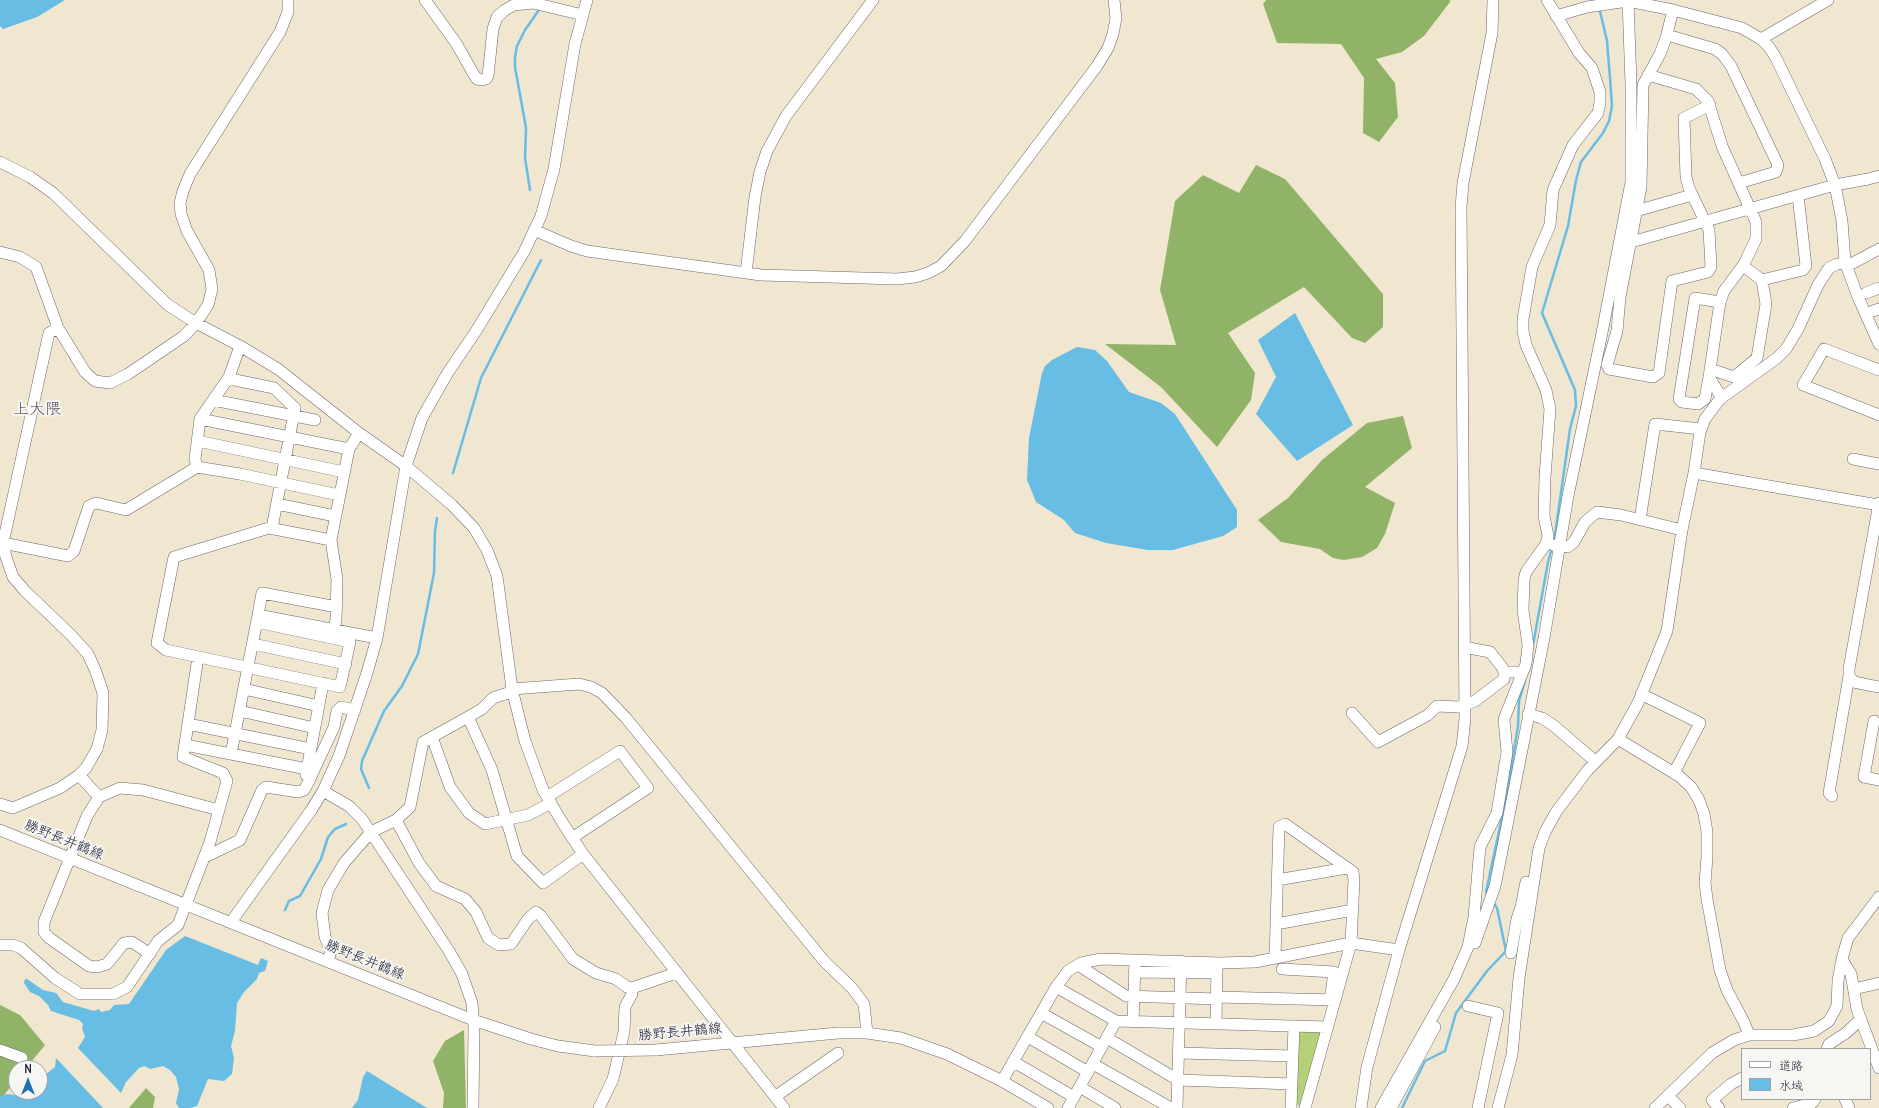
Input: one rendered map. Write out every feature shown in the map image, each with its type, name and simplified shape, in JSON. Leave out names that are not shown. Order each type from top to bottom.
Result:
[{"type":"street","points":[[0,252],[20,257],[36,267],[58,328],[85,372],[95,381],[110,383],[128,374],[184,336],[196,323],[208,305],[212,288],[209,270],[187,231],[181,214],[180,203],[183,191],[190,174],[280,32],[288,12],[288,0]]},
{"type":"street","points":[[425,0],[456,43],[473,73],[478,79],[482,80],[486,80],[488,76],[493,29],[497,17],[505,10],[514,5],[532,2],[583,15]]},
{"type":"street","points":[[231,922],[297,833],[323,791],[339,756],[377,638],[406,466],[422,418],[524,252],[541,216],[554,169],[575,44],[587,0]]},
{"type":"street","points":[[746,273],[755,197],[760,172],[767,152],[786,116],[873,0]]},
{"type":"street","points":[[534,230],[571,246],[587,251],[761,275],[898,279],[915,277],[941,266],[965,241],[1097,66],[1108,48],[1113,34],[1116,18],[1114,0]]},
{"type":"street","points":[[1361,1108],[1367,1067],[1399,950],[1462,746],[1465,705],[1461,207],[1463,183],[1492,33],[1493,0]]},
{"type":"street","points":[[1381,1108],[1454,980],[1468,947],[1474,917],[1480,847],[1497,812],[1507,752],[1504,719],[1526,664],[1528,645],[1523,610],[1524,580],[1526,572],[1546,544],[1548,536],[1544,516],[1544,477],[1550,409],[1546,390],[1526,345],[1523,331],[1523,319],[1532,267],[1550,225],[1554,190],[1573,145],[1598,113],[1600,92],[1592,68],[1579,54],[1547,0]]},
{"type":"street","points":[[1556,16],[1591,6],[1628,0],[1742,28],[1761,39],[1776,58],[1825,159],[1835,184],[1842,221],[1846,262],[1858,297],[1879,344]]},
{"type":"street","points":[[1391,1108],[1463,975],[1495,886],[1560,547],[1568,496],[1631,182],[1631,84],[1628,0]]},
{"type":"street","points":[[1761,39],[1828,0]]},
{"type":"street","points":[[1673,10],[1667,35],[1660,54],[1643,86],[1641,187],[1620,298],[1617,331],[1607,365],[1609,369],[1653,378],[1659,373],[1672,281],[1708,272],[1711,267],[1709,230],[1692,195],[1686,177],[1684,118],[1710,105]]},
{"type":"street","points":[[1667,35],[1715,49],[1732,66],[1778,165],[1776,172],[1739,183]]},
{"type":"street","points":[[1648,75],[1696,89],[1702,94],[1710,105],[1722,146],[1756,222],[1756,239],[1743,266],[1724,291],[1720,302],[1705,399],[1698,404],[1682,402],[1679,399],[1695,298],[1720,302]]},
{"type":"street","points":[[0,162],[30,178],[53,193],[168,305],[196,323],[240,346],[278,369],[359,433],[406,466],[452,505],[474,528],[487,550],[497,576],[512,689],[525,741],[549,800],[583,854],[780,1104],[838,1053]]},
{"type":"street","points":[[1631,242],[1835,184],[1879,176]]},
{"type":"street","points":[[1636,211],[1692,195]]},
{"type":"street","points":[[1762,280],[1803,270],[1806,266],[1798,195]]},
{"type":"street","points":[[1498,1108],[1512,1055],[1519,978],[1539,848],[1545,832],[1556,812],[1596,762],[1618,739],[1641,694],[1666,631],[1682,530],[1694,473],[1701,429],[1708,413],[1722,398],[1777,358],[1793,338],[1823,276],[1837,264],[1846,262],[1853,263],[1879,248]]},
{"type":"street","points":[[1709,373],[1734,377],[1757,358],[1766,304],[1762,280],[1743,266]]},
{"type":"street","points":[[1866,293],[1879,288]]},
{"type":"street","points":[[0,804],[13,808],[60,788],[80,775],[97,749],[102,730],[103,693],[88,654],[13,577],[3,543],[48,333],[58,328]]},
{"type":"street","points":[[197,467],[195,459],[200,419],[229,377],[240,346]]},
{"type":"street","points":[[1879,370],[1824,349],[1802,385],[1879,415]]},
{"type":"street","points":[[1709,373],[1722,398]]},
{"type":"street","points":[[229,377],[235,380],[274,388],[295,408],[272,528]]},
{"type":"street","points":[[213,400],[315,420]]},
{"type":"street","points":[[200,419],[349,449]]},
{"type":"street","points":[[1640,520],[1655,424],[1701,429]]},
{"type":"street","points":[[334,630],[337,607],[337,579],[331,540],[349,449],[359,433]]},
{"type":"street","points":[[198,441],[344,472]]},
{"type":"street","points":[[1853,459],[1879,464]]},
{"type":"street","points":[[3,543],[68,556],[74,551],[89,506],[96,502],[126,510],[197,467],[339,494]]},
{"type":"street","points":[[1694,473],[1879,504],[1830,793],[1832,796]]},
{"type":"street","points":[[277,504],[335,516]]},
{"type":"street","points":[[1546,544],[1568,547],[1574,542],[1585,522],[1597,512],[1682,530]]},
{"type":"street","points":[[258,619],[350,642],[340,687],[166,650],[157,642],[174,556],[272,528],[331,540]]},
{"type":"street","points":[[231,754],[249,667],[262,593],[337,607]]},
{"type":"street","points":[[258,619],[377,638]]},
{"type":"street","points":[[253,644],[346,664]]},
{"type":"street","points":[[1352,713],[1378,742],[1428,715],[1437,706],[1459,707],[1478,699],[1504,679],[1504,672],[1502,667],[1490,652],[1464,647]]},
{"type":"street","points":[[0,945],[13,945],[21,948],[55,978],[80,994],[113,994],[127,987],[158,941],[178,925],[205,857],[227,781],[223,773],[183,757],[198,657]]},
{"type":"street","points":[[1504,672],[1522,672]]},
{"type":"street","points":[[1849,676],[1854,682],[1879,687]]},
{"type":"street","points":[[304,790],[323,683]]},
{"type":"street","points":[[328,961],[331,951],[325,937],[322,913],[328,890],[344,863],[371,832],[396,820],[410,807],[423,742],[468,718],[482,709],[493,698],[508,693],[512,689],[579,684],[591,687],[602,693],[626,718],[700,806],[824,961],[852,988],[864,1004],[867,1032]]},
{"type":"street","points":[[244,689],[319,706]]},
{"type":"street","points":[[1641,694],[1700,723],[1674,773]]},
{"type":"street","points":[[205,857],[240,840],[262,790],[266,787],[298,792],[304,790],[334,727],[337,711],[341,707],[355,710]]},
{"type":"street","points":[[240,711],[315,728]]},
{"type":"street","points":[[1528,714],[1542,718],[1553,725],[1596,762]]},
{"type":"street","points":[[468,718],[492,770],[517,856],[543,883],[583,854]]},
{"type":"street","points":[[1874,721],[1864,777],[1879,780]]},
{"type":"street","points":[[188,724],[311,749]]},
{"type":"street","points":[[432,737],[450,787],[469,813],[485,824],[507,821],[528,815],[620,751],[648,788],[572,838]]},
{"type":"street","points":[[1618,739],[1674,773],[1691,787],[1699,800],[1704,814],[1707,857],[1705,883],[1720,970],[1727,990],[1749,1035]]},
{"type":"street","points":[[185,745],[307,769]]},
{"type":"street","points":[[80,775],[99,797]]},
{"type":"street","points":[[150,954],[132,942],[124,943],[107,964],[97,967],[88,966],[48,938],[44,932],[44,922],[87,816],[99,797],[114,789],[134,788],[219,810]]},
{"type":"street","points":[[323,791],[349,806],[362,819],[449,951],[462,974],[472,1003],[473,1108]]},
{"type":"street","points":[[396,820],[419,863],[436,886],[465,899],[476,912],[488,938],[499,945],[511,944],[528,919],[536,912],[541,916],[573,959],[596,973],[616,979],[632,988],[676,973]]},
{"type":"street","points":[[1275,958],[1279,827],[1285,824],[1353,872],[1354,880],[1352,944],[1333,1000],[1305,1108]]},
{"type":"street","name":"勝野長井鶴線","points":[[0,830],[473,1020],[531,1039],[558,1046],[595,1051],[656,1050],[732,1042],[867,1032],[901,1038],[926,1045],[1002,1081],[1048,1108]]},
{"type":"street","points":[[1511,953],[1527,878],[1536,867]]},
{"type":"street","points":[[1277,880],[1347,868]]},
{"type":"street","points":[[1655,1108],[1712,1053],[1734,1040],[1749,1035],[1793,1035],[1814,1031],[1830,1020],[1837,1006],[1838,982],[1848,938],[1879,897]]},
{"type":"street","points":[[1276,924],[1353,910]]},
{"type":"street","points":[[1002,1081],[1056,987],[1068,971],[1078,965],[1100,959],[1135,960],[1181,967],[1217,968],[1352,944],[1399,950]]},
{"type":"street","points":[[1842,959],[1851,974],[1860,1019],[1879,1068]]},
{"type":"street","points":[[1133,1020],[1135,960]]},
{"type":"street","points":[[1078,965],[1126,996],[1333,1000]]},
{"type":"street","points":[[1134,972],[1181,967]]},
{"type":"street","points":[[1177,1108],[1181,967]]},
{"type":"street","points":[[1216,1023],[1217,968]]},
{"type":"street","points":[[1282,970],[1334,972],[1333,1000]]},
{"type":"street","points":[[1854,989],[1879,982]]},
{"type":"street","points":[[1056,987],[1116,1021],[1133,1020],[1327,1027]]},
{"type":"street","points":[[600,1108],[613,1079],[624,1032],[625,1007],[632,994],[632,988]]},
{"type":"street","points":[[1468,1006],[1498,1013],[1478,1108]]},
{"type":"street","points":[[1041,1013],[1104,1042],[1178,1080],[1292,1084]]},
{"type":"street","points":[[1827,1048],[1829,1044],[1846,1033],[1860,1019]]},
{"type":"street","points":[[1068,1108],[1116,1021]]},
{"type":"street","points":[[1291,1108],[1294,1026]]},
{"type":"street","points":[[1028,1037],[1171,1108]]},
{"type":"street","points":[[0,1050],[22,1058]]},
{"type":"street","points":[[1179,1053],[1293,1056]]},
{"type":"street","points":[[1014,1062],[1115,1108]]},
{"type":"street","points":[[1719,1108],[1712,1100],[1731,1084],[1741,1079]]},
{"type":"street","points":[[1668,1096],[1680,1108]]},
{"type":"street","points":[[1793,1108],[1812,1103],[1814,1100]]},
{"type":"green space","points":[[1266,0],[1450,0],[1450,2],[1424,36],[1402,52],[1376,59],[1395,83],[1398,117],[1379,142],[1363,133],[1364,78],[1341,44],[1277,43],[1263,4]]},
{"type":"green space","points":[[1256,165],[1285,179],[1383,294],[1383,327],[1365,343],[1352,338],[1304,287],[1228,333],[1255,373],[1251,400],[1217,447],[1161,387],[1105,344],[1176,345],[1160,290],[1175,201],[1203,175],[1239,193]]},
{"type":"green space","points":[[1403,416],[1412,448],[1365,487],[1395,503],[1385,534],[1377,548],[1362,557],[1344,560],[1333,558],[1320,549],[1281,542],[1258,520],[1288,498],[1322,460],[1367,423]]},
{"type":"green space","points":[[0,1005],[20,1015],[45,1045],[33,1060],[8,1060],[8,1090],[0,1100]]},
{"type":"green space","points":[[464,1030],[466,1108],[443,1108],[444,1093],[433,1061],[445,1041]]},
{"type":"green space","points":[[1298,1030],[1322,1031],[1303,1105],[1294,1105]]},
{"type":"green space","points":[[146,1088],[155,1097],[153,1108],[129,1108]]},
{"type":"water","points":[[0,0],[65,0],[37,17],[3,29],[0,26]]},
{"type":"water","points":[[1295,313],[1353,425],[1297,461],[1256,414],[1276,377],[1258,340]]},
{"type":"water","points":[[1077,347],[1095,350],[1107,361],[1129,392],[1161,403],[1175,414],[1237,510],[1237,527],[1223,536],[1173,550],[1148,550],[1106,543],[1075,533],[1064,520],[1036,502],[1027,480],[1029,438],[1042,373],[1045,366],[1052,360]]},
{"type":"water","points":[[185,936],[258,965],[261,958],[268,961],[265,971],[259,973],[257,979],[244,992],[237,1003],[235,1031],[231,1046],[234,1058],[232,1074],[224,1081],[208,1079],[197,1106],[190,1108],[179,1108],[176,1103],[179,1089],[176,1077],[170,1070],[163,1066],[150,1069],[145,1066],[139,1068],[126,1082],[121,1093],[78,1048],[85,1037],[82,1028],[83,1024],[79,1020],[51,1011],[48,1005],[39,996],[30,992],[24,983],[25,979],[27,979],[43,990],[56,993],[63,1002],[94,1011],[99,1009],[101,1012],[110,1010],[114,1005],[129,1004],[166,950]]},
{"type":"water","points":[[56,1058],[103,1108],[0,1108],[0,1096],[7,1094],[8,1100],[48,1100],[48,1073],[55,1067]]},
{"type":"water","points":[[367,1071],[427,1108],[352,1108],[358,1100],[363,1077]]},
{"type":"waterway","points":[[530,190],[525,158],[526,128],[515,67],[515,57],[517,46],[525,30],[541,7]]},
{"type":"waterway","points":[[1554,542],[1570,429],[1576,406],[1575,390],[1542,313],[1568,226],[1576,180],[1581,162],[1603,133],[1609,121],[1612,106],[1607,41],[1599,7]]},
{"type":"waterway","points":[[453,473],[481,378],[541,260]]},
{"type":"waterway","points":[[369,788],[361,769],[362,761],[384,711],[402,686],[418,654],[434,573],[435,531],[437,518]]},
{"type":"waterway","points":[[1533,645],[1548,562],[1552,548]]},
{"type":"waterway","points":[[1488,896],[1486,892],[1508,789],[1518,726],[1519,701],[1525,681]]},
{"type":"waterway","points":[[285,910],[289,901],[300,896],[321,859],[328,837],[335,829],[346,824]]},
{"type":"waterway","points":[[1402,1108],[1425,1061],[1445,1051],[1456,1013],[1487,971],[1506,951],[1497,908],[1492,901]]},
{"type":"district","name":"上大隈","points":[[37,409]]}]
